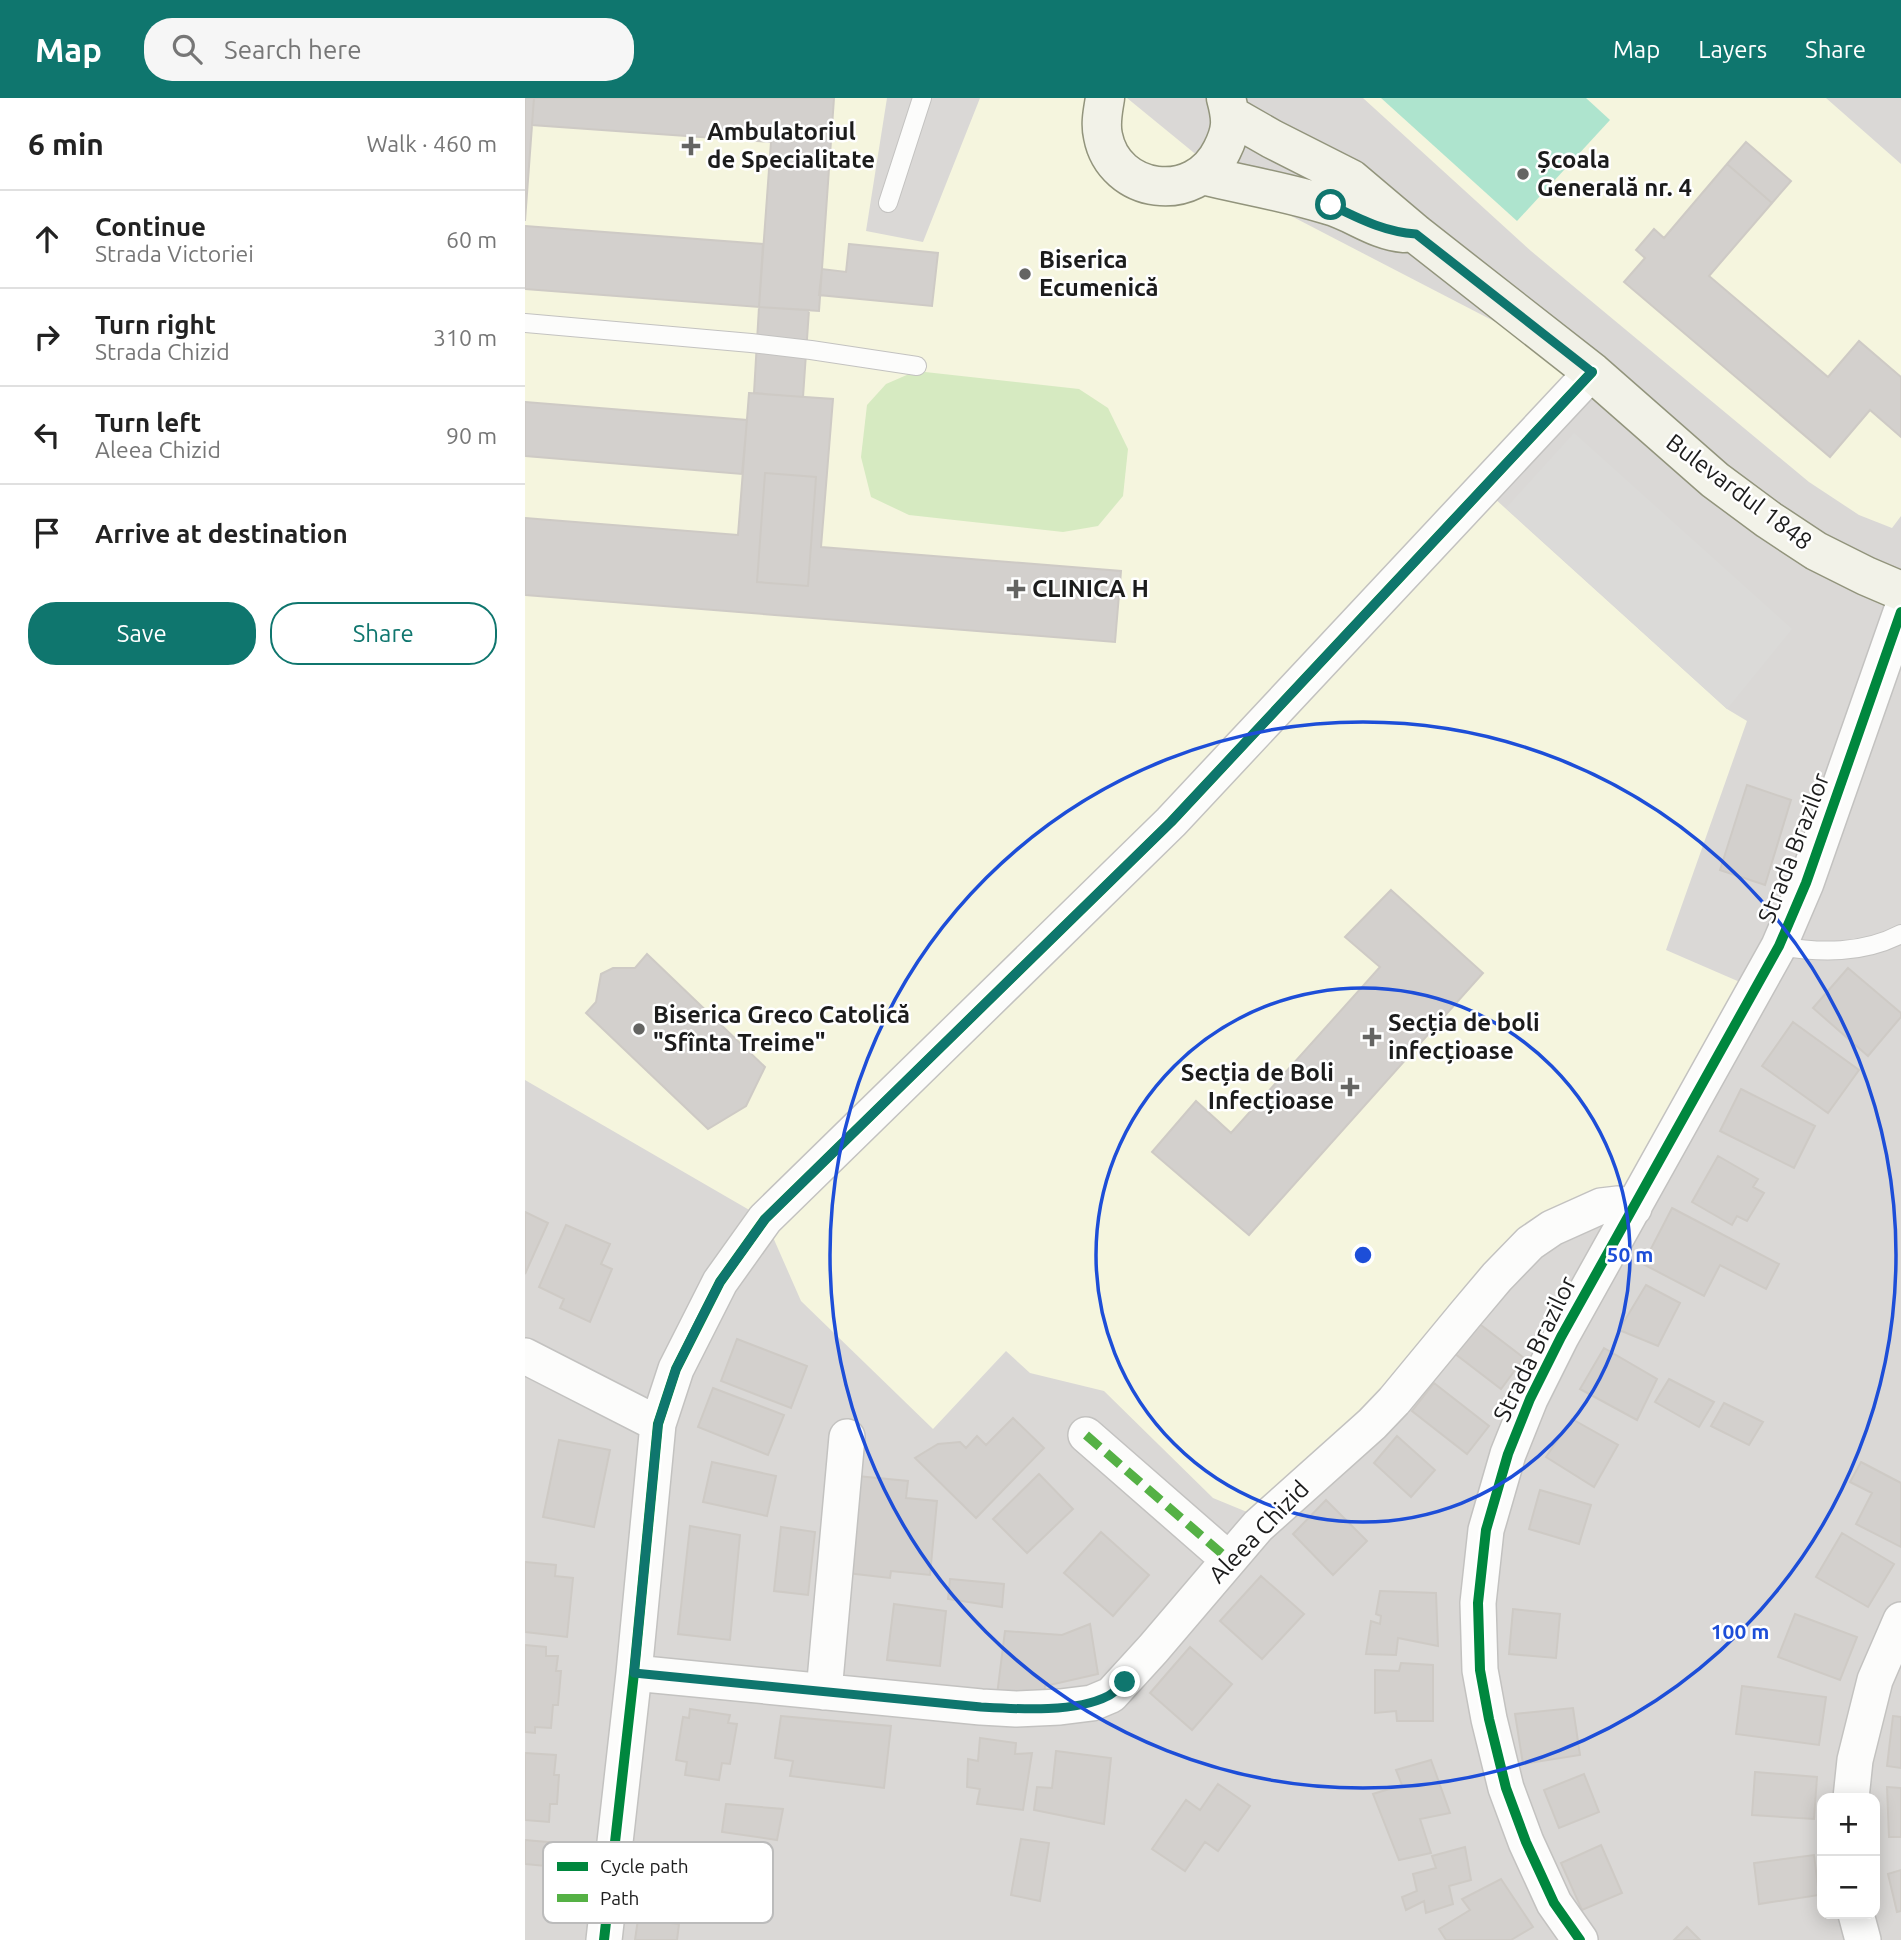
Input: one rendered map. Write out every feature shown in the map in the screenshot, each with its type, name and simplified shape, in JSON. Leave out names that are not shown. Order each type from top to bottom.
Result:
[{"type":"street","points":[[1105,98],[1101,118],[1103,138],[1112,157],[1125,172],[1143,182],[1163,187],[1183,185],[1202,175],[1218,159],[1230,133],[1228,106]]},
{"type":"street","name":"Bulevardul 1848","points":[[1228,106],[1272,139],[1351,178],[1416,234],[1592,372],[1716,480],[1769,520],[1826,556],[1901,591]]},
{"type":"street","points":[[1202,175],[1331,205],[1371,224],[1395,232],[1416,234]]},
{"type":"street","points":[[615,1842],[658,1424],[676,1369],[720,1282],[765,1219],[1171,822],[1592,372]]},
{"type":"street","name":"Strada Brazilor","points":[[1580,1940],[1554,1903],[1526,1842],[1506,1788],[1489,1719],[1480,1670],[1478,1603],[1486,1530],[1509,1454],[1530,1399],[1560,1337],[1779,946],[1806,883],[1901,611]]},
{"type":"street","name":"Aleea Chizid","points":[[634,1673],[1016,1709],[1092,1703],[1111,1695],[1258,1526],[1379,1417],[1497,1277],[1530,1243],[1552,1228],[1601,1206],[1618,1204],[1634,1208]]},
{"type":"street","points":[[525,1356],[658,1424]]},
{"type":"street","points":[[1086,1435],[1228,1559]]},
{"type":"street","points":[[824,1692],[847,1437]]},
{"type":"street","points":[[1852,1793],[1855,1760],[1875,1680],[1901,1620]]},
{"type":"street","points":[[1857,1919],[1863,1940]]},
{"type":"lane","points":[[888,203],[922,98]]},
{"type":"lane","points":[[525,323],[751,343],[917,366]]},
{"type":"lane","points":[[1779,946],[1806,951],[1858,949],[1888,941],[1901,934]]},
{"type":"shaded area","points":[[525,98],[1901,98],[1901,1940],[525,1940]]},
{"type":"shaded area","points":[[525,98],[887,98],[866,231],[923,242],[980,98],[1127,98],[1237,188],[1592,372],[1483,488],[1727,709],[1747,721],[1666,950],[1756,989],[1634,1208],[1552,1228],[1341,1435],[1247,1512],[1213,1498],[1104,1391],[1030,1373],[1006,1351],[933,1429],[801,1301],[765,1219],[525,1080]]},
{"type":"shaded area","points":[[1363,98],[1826,98],[1901,164],[1901,516],[1892,528],[1859,515],[1809,482],[1531,251]]},
{"type":"shaded area","points":[[1574,433],[1792,629],[1727,709],[1506,508]]},
{"type":"green space","name":"Școala Generală nr. 4","points":[[1381,98],[1586,98],[1610,120],[1517,221]]},
{"type":"green space","points":[[916,371],[1079,389],[1108,408],[1128,449],[1123,496],[1098,526],[1063,532],[909,515],[871,497],[861,457],[867,405],[886,384]]},
{"type":"building","points":[[525,98],[534,98],[525,221]]},
{"type":"building","points":[[534,98],[834,98],[819,311],[759,307],[771,142],[532,125]]},
{"type":"building","points":[[1746,142],[1791,181],[1772,203],[1727,164]]},
{"type":"building","points":[[1727,164],[1772,203],[1709,276],[1828,377],[1859,341],[1901,377],[1901,437],[1870,410],[1830,457],[1624,282],[1645,258],[1636,250],[1654,229],[1664,238]]},
{"type":"building","points":[[525,226],[763,244],[759,307],[525,289]]},
{"type":"building","points":[[849,244],[938,253],[932,306],[819,295],[822,269],[846,272]]},
{"type":"building","points":[[759,307],[809,310],[803,397],[754,393]]},
{"type":"building","points":[[749,393],[833,399],[821,547],[1121,571],[1115,642],[525,595],[525,518],[738,535]]},
{"type":"building","points":[[525,402],[747,420],[742,474],[525,456]]},
{"type":"building","points":[[765,473],[816,477],[808,586],[757,582]]},
{"type":"building","points":[[1747,785],[1791,800],[1765,885],[1720,870]]},
{"type":"building","name":"Secția de boli infecțioase","points":[[1391,890],[1483,973],[1249,1235],[1152,1152],[1196,1101],[1231,1133],[1380,967],[1345,937]]},
{"type":"building","points":[[647,954],[765,1067],[746,1106],[708,1129],[586,1013],[596,1002],[601,974],[613,968],[635,968]]},
{"type":"building","points":[[1848,968],[1901,1013],[1901,1017],[1868,1056],[1813,1008]]},
{"type":"building","points":[[1793,1022],[1859,1070],[1828,1113],[1762,1066]]},
{"type":"building","points":[[1741,1089],[1815,1126],[1794,1168],[1720,1131]]},
{"type":"building","points":[[1718,1156],[1758,1179],[1753,1187],[1764,1193],[1747,1221],[1737,1216],[1732,1225],[1692,1202]]},
{"type":"building","points":[[1672,1208],[1779,1264],[1766,1289],[1720,1265],[1704,1296],[1643,1264]]},
{"type":"building","points":[[525,1212],[548,1223],[525,1274]]},
{"type":"building","points":[[566,1225],[610,1244],[601,1264],[612,1269],[590,1322],[560,1308],[564,1299],[539,1287]]},
{"type":"building","points":[[1646,1285],[1680,1303],[1658,1346],[1619,1330]]},
{"type":"building","points":[[1477,1322],[1524,1358],[1501,1389],[1454,1353]]},
{"type":"building","points":[[737,1339],[807,1366],[791,1408],[721,1381]]},
{"type":"building","points":[[1604,1348],[1657,1379],[1637,1420],[1580,1389]]},
{"type":"building","points":[[1669,1379],[1714,1402],[1699,1427],[1655,1402]]},
{"type":"building","points":[[1434,1383],[1489,1426],[1467,1454],[1412,1411]]},
{"type":"building","points":[[713,1388],[784,1415],[768,1455],[698,1427]]},
{"type":"building","points":[[1724,1403],[1763,1422],[1749,1445],[1711,1426]]},
{"type":"building","points":[[1013,1418],[1044,1448],[976,1518],[915,1458],[938,1444],[960,1442],[966,1448],[977,1436],[986,1445]]},
{"type":"building","points":[[1572,1419],[1618,1445],[1594,1487],[1546,1457]]},
{"type":"building","points":[[1397,1436],[1435,1470],[1411,1497],[1374,1463]]},
{"type":"building","points":[[559,1440],[610,1450],[594,1527],[543,1517]]},
{"type":"building","points":[[712,1462],[776,1476],[767,1516],[703,1502]]},
{"type":"building","points":[[1861,1462],[1901,1483],[1901,1547],[1856,1524],[1872,1493],[1850,1482]]},
{"type":"building","points":[[1039,1474],[1073,1509],[1027,1553],[993,1519]]},
{"type":"building","points":[[857,1476],[908,1481],[906,1498],[937,1501],[930,1575],[891,1571],[890,1578],[847,1573]]},
{"type":"building","points":[[1540,1490],[1591,1505],[1579,1544],[1529,1529]]},
{"type":"building","points":[[1326,1500],[1367,1541],[1333,1575],[1293,1534]]},
{"type":"building","points":[[690,1526],[740,1535],[730,1640],[678,1634]]},
{"type":"building","points":[[781,1527],[815,1532],[808,1595],[774,1591]]},
{"type":"building","points":[[1101,1532],[1149,1575],[1113,1616],[1064,1573]]},
{"type":"building","points":[[1842,1533],[1894,1564],[1868,1607],[1816,1577]]},
{"type":"building","points":[[525,1562],[556,1565],[555,1576],[573,1578],[567,1637],[525,1632]]},
{"type":"building","points":[[1261,1576],[1304,1614],[1262,1659],[1220,1621]]},
{"type":"building","points":[[950,1579],[1004,1584],[1002,1607],[948,1599]]},
{"type":"building","points":[[1380,1591],[1436,1593],[1438,1646],[1398,1638],[1396,1655],[1366,1654],[1371,1621],[1380,1624],[1381,1616],[1376,1614]]},
{"type":"building","points":[[894,1604],[946,1611],[940,1666],[887,1660]]},
{"type":"building","points":[[1513,1609],[1560,1614],[1556,1658],[1509,1654]]},
{"type":"building","points":[[1795,1614],[1857,1637],[1840,1680],[1778,1657]]},
{"type":"building","points":[[1090,1624],[1098,1674],[1045,1686],[1044,1698],[997,1695],[1005,1631],[1062,1635]]},
{"type":"building","points":[[525,1645],[546,1647],[546,1656],[558,1656],[556,1671],[561,1671],[558,1705],[553,1705],[551,1728],[535,1727],[535,1733],[525,1732]]},
{"type":"building","points":[[1190,1647],[1232,1684],[1192,1730],[1150,1693]]},
{"type":"building","points":[[1401,1663],[1433,1665],[1433,1721],[1397,1721],[1396,1711],[1375,1713],[1375,1670],[1399,1671]]},
{"type":"building","points":[[1742,1686],[1826,1697],[1819,1745],[1736,1734]]},
{"type":"building","points":[[1573,1708],[1580,1755],[1523,1764],[1515,1714]]},
{"type":"building","points":[[690,1709],[730,1715],[728,1723],[737,1724],[730,1764],[722,1763],[719,1780],[685,1775],[687,1762],[676,1760],[683,1717],[689,1718]]},
{"type":"building","points":[[781,1716],[891,1726],[884,1788],[790,1776],[793,1761],[775,1758]]},
{"type":"building","points":[[1893,1716],[1901,1717],[1901,1768],[1887,1766]]},
{"type":"building","points":[[980,1738],[1016,1743],[1015,1754],[1032,1753],[1023,1810],[977,1804],[980,1789],[967,1787],[968,1759],[978,1761]]},
{"type":"building","points":[[1056,1751],[1111,1758],[1104,1824],[1034,1810],[1037,1787],[1052,1788]]},
{"type":"building","points":[[525,1753],[556,1755],[554,1775],[559,1775],[557,1804],[550,1804],[549,1822],[525,1820]]},
{"type":"building","points":[[1431,1760],[1450,1813],[1420,1819],[1431,1853],[1399,1860],[1373,1794],[1402,1785],[1396,1770]]},
{"type":"building","points":[[1755,1772],[1817,1777],[1814,1819],[1752,1815]]},
{"type":"building","points":[[1584,1774],[1599,1812],[1559,1828],[1544,1790]]},
{"type":"building","points":[[1218,1784],[1250,1806],[1218,1851],[1205,1842],[1185,1871],[1152,1849],[1186,1800],[1200,1810]]},
{"type":"building","points":[[1887,1787],[1901,1788],[1901,1837],[1889,1837]]},
{"type":"building","points":[[726,1804],[783,1809],[777,1840],[722,1832]]},
{"type":"building","points":[[1021,1839],[1049,1843],[1040,1901],[1011,1895]]},
{"type":"building","points":[[525,1840],[547,1842],[543,1842],[543,1866],[525,1864]]},
{"type":"building","points":[[1601,1845],[1622,1893],[1582,1910],[1561,1863]]},
{"type":"building","points":[[1465,1847],[1471,1880],[1449,1886],[1453,1904],[1426,1913],[1424,1901],[1406,1910],[1402,1897],[1417,1891],[1413,1874],[1436,1868],[1432,1856]]},
{"type":"building","points":[[1814,1855],[1817,1895],[1759,1904],[1754,1863]]},
{"type":"building","points":[[1901,1870],[1901,1911],[1897,1912],[1888,1874]]},
{"type":"building","points":[[1501,1879],[1533,1927],[1511,1940],[1446,1940],[1439,1929],[1470,1910],[1462,1899]]},
{"type":"building","points":[[637,1923],[679,1924],[677,1940],[635,1940]]},
{"type":"building","points":[[1687,1927],[1700,1940],[1674,1940]]},
{"type":"marked path","points":[[1086,1435],[1228,1559]]},
{"type":"cycle path","points":[[615,1842],[658,1424],[676,1369],[720,1282],[765,1219],[1171,822],[1592,372]]},
{"type":"cycle path","points":[[1580,1940],[1554,1903],[1526,1842],[1506,1788],[1489,1719],[1480,1670],[1478,1603],[1486,1530],[1508,1454],[1530,1399],[1561,1337],[1779,946],[1806,883],[1901,612]]},
{"type":"cycle path","points":[[604,1940],[606,1923]]},
{"type":"place","name":"Ambulatoriul de Specialitate","points":[[691,146]]},
{"type":"place","name":"Școala Generală nr. 4","points":[[1523,174]]},
{"type":"place","name":"Biserica Ecumenică","points":[[1025,274]]},
{"type":"place","name":"CLINICA H","points":[[1016,589]]},
{"type":"place","name":"Biserica Greco Catolică \"Sfînta Treime\"","points":[[639,1029]]},
{"type":"place","name":"Secția de boli infecțioase","points":[[1372,1037]]},
{"type":"place","name":"Secția de Boli Infecțioase","points":[[1350,1087]]},
{"type":"route","points":[[1125,1682],[1111,1695],[1092,1703],[1016,1709],[634,1673],[658,1424],[676,1369],[720,1282],[765,1219],[1171,822],[1592,372],[1416,234],[1395,232],[1371,224],[1331,205]]}]
